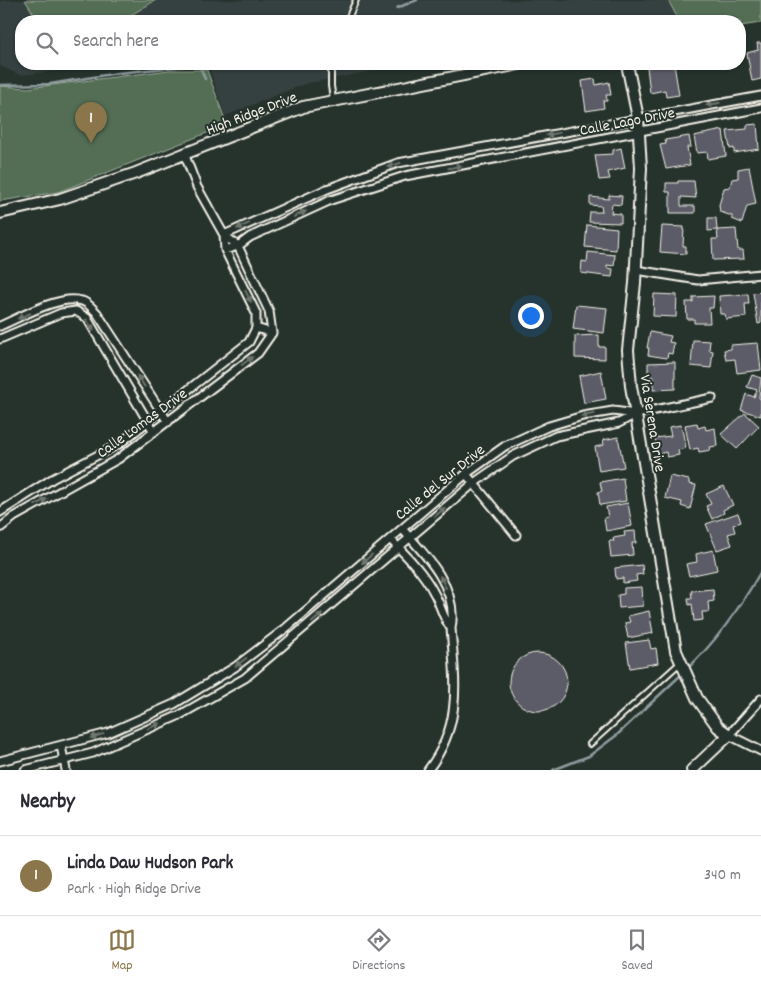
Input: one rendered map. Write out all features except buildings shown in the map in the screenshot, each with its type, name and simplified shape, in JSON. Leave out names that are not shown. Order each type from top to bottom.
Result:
[{"type":"street","name":"High Ridge Drive","points":[[0,213],[60,199],[136,173],[303,107],[488,70]]},
{"type":"street","name":"Via Serena Drive","points":[[628,70],[638,118],[641,168],[636,270],[628,350],[631,386],[679,660],[697,698],[718,727],[729,735],[761,751]]},
{"type":"street","name":"Calle Lago Drive","points":[[224,235],[327,188],[398,163],[758,96],[758,109],[405,176],[331,200],[250,237],[238,246],[225,250]]},
{"type":"street","points":[[501,144],[503,158]]},
{"type":"street","points":[[184,153],[197,187],[224,235],[238,246],[269,311],[272,333],[256,328],[256,313],[225,250],[224,235]]},
{"type":"street","points":[[357,178],[361,190]]},
{"type":"street","points":[[636,270],[698,280],[761,274]]},
{"type":"street","points":[[76,311],[77,300]]},
{"type":"street","points":[[0,326],[56,302],[84,301],[97,313],[168,422]]},
{"type":"street","points":[[0,339],[61,313],[76,311],[87,318],[154,432]]},
{"type":"street","name":"Calle Lomas Drive","points":[[0,512],[52,479],[119,444],[249,342],[256,328]]},
{"type":"street","name":"Calle Lomas Drive","points":[[0,528],[14,517],[118,459],[258,353],[272,333]]},
{"type":"street","points":[[221,364],[230,374]]},
{"type":"street","name":"Calle del Sur Drive","points":[[25,770],[93,753],[180,714],[245,678],[474,483],[513,456],[538,443],[578,430],[619,423],[636,414],[712,398]]},
{"type":"street","name":"Calle del Sur Drive","points":[[0,761],[108,733],[174,704],[234,667],[286,628],[466,474],[505,446],[549,426],[613,411],[636,414]]},
{"type":"street","points":[[466,474],[516,536]]},
{"type":"street","points":[[9,507],[14,517]]},
{"type":"street","points":[[402,529],[440,576],[450,597],[453,617],[451,628],[455,707],[450,733],[440,755],[428,770]]},
{"type":"street","points":[[390,539],[422,576],[437,601],[443,618],[451,628]]},
{"type":"street","points":[[437,601],[450,597]]},
{"type":"street","points":[[286,628],[294,638]]},
{"type":"street","points":[[692,770],[729,735],[761,700]]},
{"type":"street","points":[[174,704],[180,714]]},
{"type":"street","points":[[61,746],[66,770]]},
{"type":"lane","points":[[350,15],[356,0]]},
{"type":"lane","points":[[331,70],[330,86],[333,100]]},
{"type":"lane","points":[[590,744],[679,660]]},
{"type":"shaded area","points":[[3,0],[668,0],[676,15],[15,15],[15,70],[65,70],[20,75],[0,66],[0,2]]},
{"type":"shaded area","points":[[210,70],[377,70],[304,84],[225,116]]},
{"type":"green space","points":[[25,0],[156,0],[131,15],[34,15]]},
{"type":"green space","points":[[668,0],[761,0],[761,23],[746,25],[746,15],[676,15]]},
{"type":"green space","points":[[170,70],[207,70],[227,125],[58,192],[0,201],[0,86],[28,88]]},
{"type":"waterway","points":[[397,8],[417,0]]},
{"type":"waterway","points":[[0,85],[50,84],[147,70]]},
{"type":"waterway","points":[[201,70],[205,79]]},
{"type":"waterway","points":[[687,669],[728,623],[761,571]]},
{"type":"waterway","points":[[553,770],[589,756],[617,735],[683,673]]},
{"type":"place","name":"Linda Daw Hudson Park","points":[[91,143]]}]
